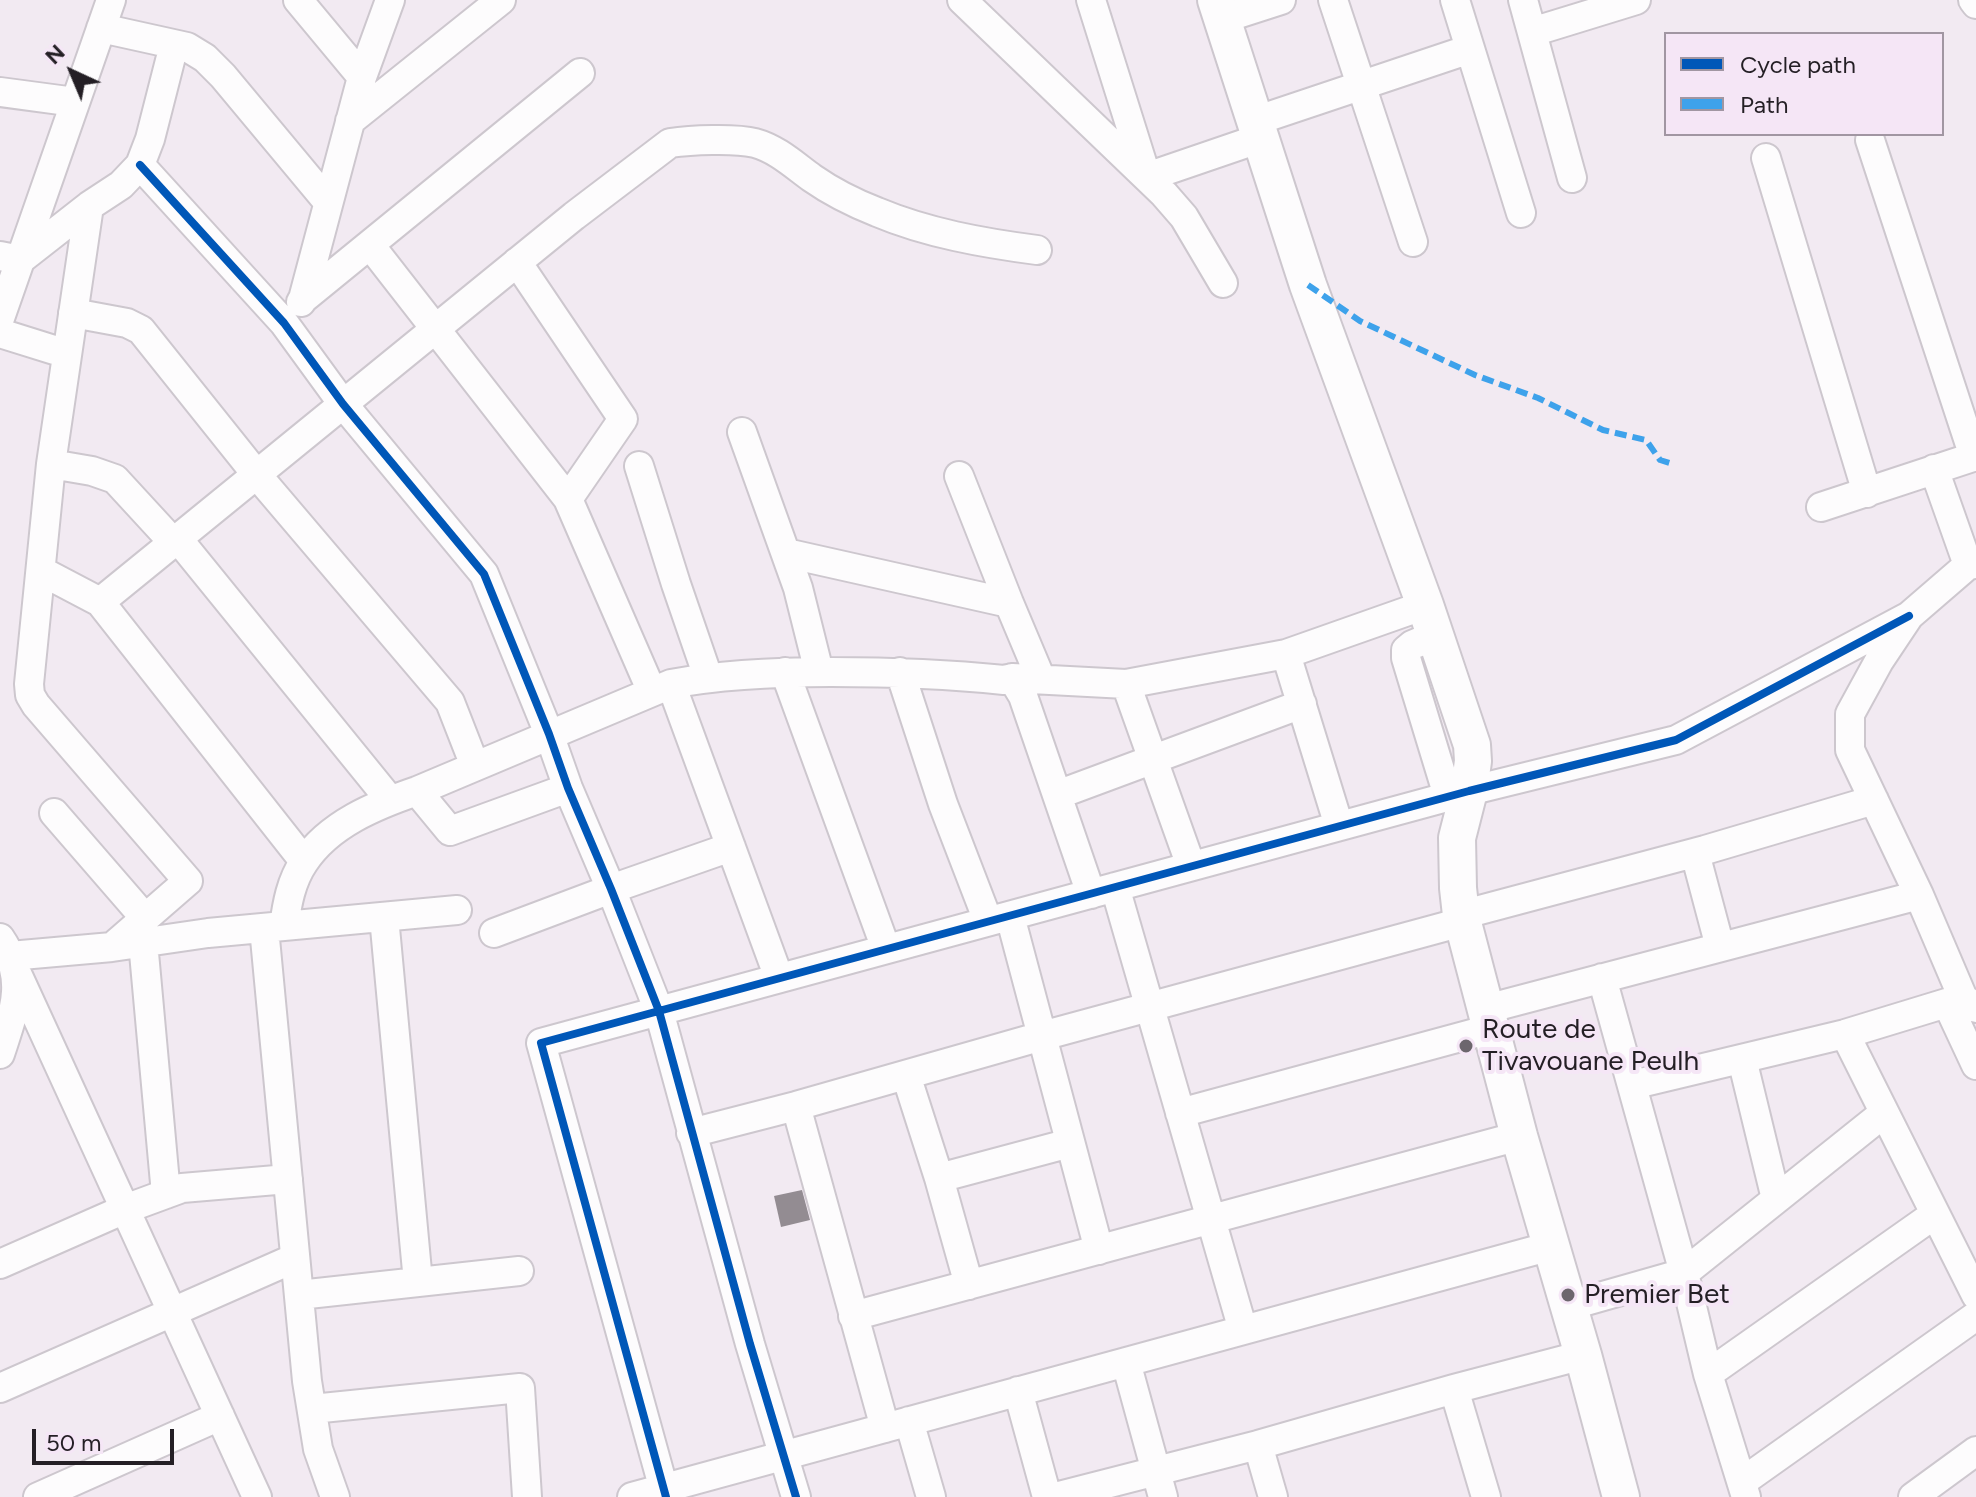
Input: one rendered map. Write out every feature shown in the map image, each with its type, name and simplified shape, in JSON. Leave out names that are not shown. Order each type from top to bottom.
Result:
[{"type":"main road","points":[[1219,9],[1308,285],[1430,620],[1472,745],[1473,761],[1459,793],[1457,875],[1462,918],[1519,1136],[1621,1497]]},
{"type":"street","points":[[0,318],[10,258],[75,102],[111,0]]},
{"type":"street","points":[[298,0],[362,77]]},
{"type":"street","points":[[303,299],[362,77],[390,0]]},
{"type":"street","points":[[350,121],[501,0]]},
{"type":"street","points":[[1091,0],[1147,177]]},
{"type":"street","points":[[1219,9],[1281,0]]},
{"type":"street","points":[[1333,0],[1413,242]]},
{"type":"street","points":[[1455,0],[1521,213]]},
{"type":"street","points":[[1523,0],[1572,178]]},
{"type":"street","points":[[1532,32],[1636,0]]},
{"type":"street","points":[[977,3],[1184,217],[1223,283]]},
{"type":"street","points":[[101,28],[187,47],[205,58],[328,202]]},
{"type":"street","points":[[10,258],[121,185],[140,165],[150,139],[174,45]]},
{"type":"street","points":[[1147,177],[1361,86],[1470,49]]},
{"type":"street","points":[[284,323],[303,299],[580,73]]},
{"type":"street","points":[[0,92],[75,102]]},
{"type":"street","points":[[1821,507],[1975,457],[1870,140]]},
{"type":"street","points":[[100,602],[517,262],[670,143],[756,143],[785,157],[830,190],[881,214],[927,229],[1037,250]]},
{"type":"street","points":[[1766,158],[1867,493]]},
{"type":"street","points":[[140,165],[284,323],[343,404],[484,574],[659,1011],[746,1329],[796,1497]]},
{"type":"street","points":[[6,951],[112,947],[144,930],[188,881],[30,695],[51,464],[89,206]]},
{"type":"street","points":[[370,245],[568,499],[662,688],[731,847],[779,978]]},
{"type":"street","points":[[517,262],[623,419],[568,499]]},
{"type":"street","points":[[73,313],[127,323],[141,330],[257,475],[450,702],[475,766]]},
{"type":"street","points":[[0,333],[67,354]]},
{"type":"street","points":[[742,432],[798,588],[819,672]]},
{"type":"street","points":[[51,464],[92,471],[115,479],[176,541],[390,800]]},
{"type":"street","points":[[639,466],[708,677]]},
{"type":"street","points":[[665,1493],[541,1043],[1459,793],[1676,740],[1909,616],[1972,565],[1934,469]]},
{"type":"street","points":[[959,476],[1041,679]]},
{"type":"street","points":[[786,553],[1009,603]]},
{"type":"street","points":[[41,571],[100,602],[304,861]]},
{"type":"street","points":[[1909,616],[1879,661],[1850,714],[1850,750],[1919,895],[1962,1003],[1976,1065]]},
{"type":"street","points":[[328,1495],[312,1409],[295,1258],[274,927],[304,861],[322,841],[351,819],[390,800],[662,688],[708,677],[785,672],[900,672],[1004,680],[1126,684],[1286,654],[1430,620]]},
{"type":"street","points":[[1286,654],[1339,826]]},
{"type":"street","points":[[785,672],[886,949]]},
{"type":"street","points":[[900,672],[943,804],[999,918],[1042,1036],[1099,1250]]},
{"type":"street","points":[[1012,678],[1023,696],[1057,795],[1103,890],[1150,1007],[1243,1330]]},
{"type":"street","points":[[1126,684],[1191,866]]},
{"type":"street","points":[[1057,795],[1302,704]]},
{"type":"street","points":[[417,791],[450,831],[568,788]]},
{"type":"street","points":[[691,1133],[1150,1007],[1874,800]]},
{"type":"street","points":[[54,813],[144,930],[166,1194]]},
{"type":"street","points":[[494,933],[731,847]]},
{"type":"street","points":[[1695,853],[1720,947]]},
{"type":"street","points":[[1180,1113],[1488,1019],[1602,978],[1919,895]]},
{"type":"street","points":[[144,930],[208,933],[457,910]]},
{"type":"street","points":[[384,917],[418,1282]]},
{"type":"street","points":[[0,1054],[15,1006],[18,984],[6,951]]},
{"type":"street","points":[[6,951],[257,1497]]},
{"type":"street","points":[[1602,978],[1684,1273],[1708,1374],[1744,1490],[1976,1316]]},
{"type":"street","points":[[1632,1085],[1962,1003]]},
{"type":"street","points":[[1845,1034],[1976,1295]]},
{"type":"street","points":[[1742,1059],[1776,1199]]},
{"type":"street","points":[[906,1075],[969,1285]]},
{"type":"street","points":[[796,1106],[853,1316],[931,1497]]},
{"type":"street","points":[[1568,1306],[1684,1273],[1884,1113]]},
{"type":"street","points":[[853,1316],[1519,1136]]},
{"type":"street","points":[[939,1178],[1070,1143]]},
{"type":"street","points":[[0,1264],[125,1209],[182,1188],[288,1179]]},
{"type":"street","points":[[1708,1374],[1935,1214]]},
{"type":"street","points":[[632,1497],[665,1493],[785,1455],[1551,1246]]},
{"type":"street","points":[[0,1388],[295,1258]]},
{"type":"street","points":[[299,1295],[519,1271]]},
{"type":"street","points":[[1055,1497],[1160,1483],[1258,1445],[1583,1355]]},
{"type":"street","points":[[1126,1362],[1160,1483]]},
{"type":"street","points":[[312,1409],[520,1388],[527,1497]]},
{"type":"street","points":[[1454,1389],[1486,1497]]},
{"type":"street","points":[[1018,1391],[1047,1497]]},
{"type":"street","points":[[38,1497],[220,1416]]},
{"type":"street","points":[[1258,1445],[1273,1497]]},
{"type":"street","points":[[1913,1497],[1976,1451]]},
{"type":"building","points":[[802,1190],[810,1220],[781,1227],[774,1196]]},
{"type":"marked path","points":[[1308,285],[1360,321],[1475,375],[1538,398],[1603,430],[1646,440],[1660,460],[1670,463]]},
{"type":"cycle path","points":[[140,165],[284,323],[343,404],[484,574],[659,1011],[750,1344],[796,1497]]},
{"type":"cycle path","points":[[666,1497],[541,1043],[1469,791],[1676,740],[1909,616]]},
{"type":"place","name":"Route de Tivavouane Peulh","points":[[1466,1046]]},
{"type":"place","name":"Premier Bet","points":[[1568,1295]]}]
